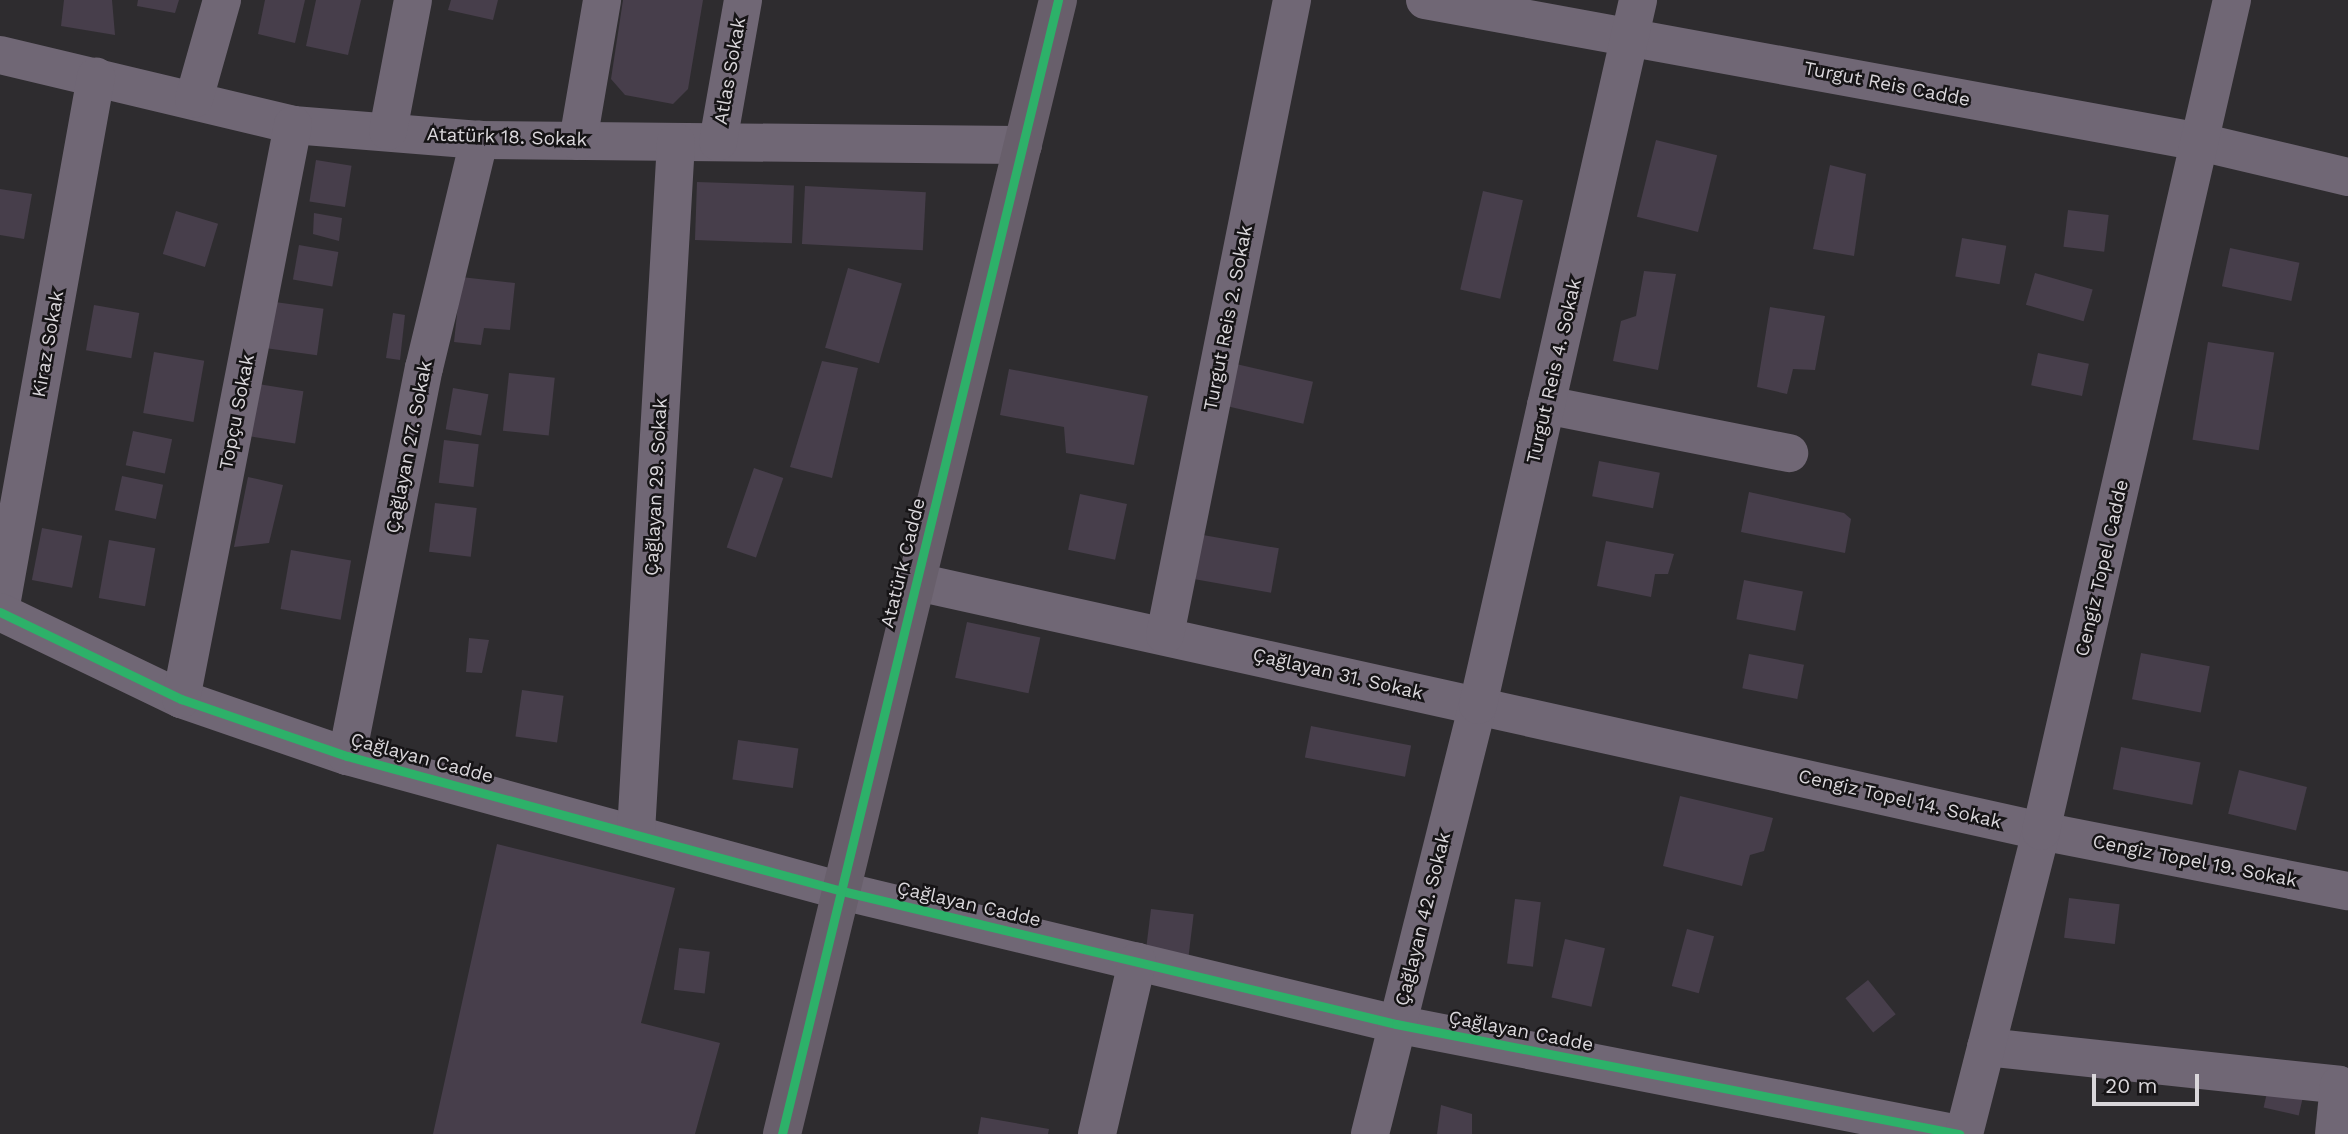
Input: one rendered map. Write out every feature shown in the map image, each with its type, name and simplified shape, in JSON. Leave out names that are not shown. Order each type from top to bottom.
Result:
[{"type":"main road","name":"Atatürk Cadde","points":[[782,1134],[1058,0]]},
{"type":"street","points":[[194,99],[222,0]]},
{"type":"street","points":[[388,131],[413,0]]},
{"type":"street","points":[[578,141],[601,0]]},
{"type":"street","name":"Atlas Sokak","points":[[718,142],[743,0]]},
{"type":"street","name":"Turgut Reis 2. Sokak","points":[[1165,635],[1292,0]]},
{"type":"street","name":"Turgut Reis Cadde","points":[[1425,0],[1634,18],[2348,177]]},
{"type":"street","name":"Cengiz Topel Cadde","points":[[1961,1134],[2041,831],[2232,0]]},
{"type":"street","name":"Turgut Reis 4. Sokak","points":[[1478,705],[1634,18]]},
{"type":"street","name":"Atatürk 18. Sokak","points":[[0,55],[194,99],[293,125],[479,140],[1023,145]]},
{"type":"street","name":"Kiraz Sokak","points":[[0,611],[96,77]]},
{"type":"street","name":"Topçu Sokak","points":[[181,699],[293,125]]},
{"type":"street","name":"Çağlayan 27. Sokak","points":[[347,756],[424,368],[479,140]]},
{"type":"street","name":"Çağlayan 29. Sokak","points":[[636,832],[676,142]]},
{"type":"street","points":[[1546,405],[1789,453]]},
{"type":"street","name":"Çağlayan 31. Sokak","points":[[917,582],[1759,768]]},
{"type":"street","name":"Çağlayan Cadde","points":[[0,611],[181,699],[347,756],[636,832],[842,891],[1396,1024],[1961,1134]]},
{"type":"street","name":"Çağlayan 42. Sokak","points":[[1370,1134],[1478,705]]},
{"type":"street","name":"Cengiz Topel 14. Sokak","points":[[1759,768],[2041,831]]},
{"type":"street","name":"Cengiz Topel 19. Sokak","points":[[2041,831],[2348,890]]},
{"type":"street","points":[[1097,1134],[1138,962]]},
{"type":"street","points":[[1986,1047],[2339,1084],[2334,1134]]},
{"type":"building","points":[[64,0],[112,0],[115,35],[61,26]]},
{"type":"building","points":[[138,0],[179,0],[175,13],[137,6]]},
{"type":"building","points":[[265,0],[305,0],[295,43],[258,34]]},
{"type":"building","points":[[316,0],[361,0],[348,55],[306,46]]},
{"type":"building","points":[[451,0],[498,0],[493,20],[448,10]]},
{"type":"building","points":[[623,0],[703,0],[688,89],[673,104],[625,95],[611,79]]},
{"type":"building","points":[[1656,140],[1717,155],[1698,232],[1637,217]]},
{"type":"building","points":[[316,160],[352,166],[345,207],[309,201]]},
{"type":"building","points":[[1830,165],[1866,174],[1854,256],[1813,249]]},
{"type":"building","points":[[697,182],[794,185],[792,243],[695,240]]},
{"type":"building","points":[[805,186],[926,192],[923,250],[802,244]]},
{"type":"building","points":[[0,189],[32,194],[24,239],[0,235]]},
{"type":"building","points":[[1483,191],[1523,200],[1500,299],[1460,289]]},
{"type":"building","points":[[2068,210],[2109,215],[2104,252],[2063,247]]},
{"type":"building","points":[[176,211],[218,224],[205,267],[163,254]]},
{"type":"building","points":[[314,213],[342,218],[339,241],[313,234]]},
{"type":"building","points":[[1962,238],[2006,246],[2000,284],[1955,276]]},
{"type":"building","points":[[299,245],[338,252],[332,286],[293,279]]},
{"type":"building","points":[[2230,248],[2299,263],[2291,301],[2222,286]]},
{"type":"building","points":[[848,268],[902,283],[879,363],[825,348]]},
{"type":"building","points":[[1644,271],[1676,274],[1658,370],[1613,361],[1621,321],[1636,316]]},
{"type":"building","points":[[2035,273],[2093,290],[2084,321],[2026,305]]},
{"type":"building","points":[[461,277],[515,283],[510,330],[484,328],[481,345],[454,342]]},
{"type":"building","points":[[275,302],[324,309],[317,355],[268,349]]},
{"type":"building","points":[[94,305],[139,313],[131,358],[86,350]]},
{"type":"building","points":[[1770,307],[1825,316],[1815,370],[1793,369],[1787,394],[1757,387]]},
{"type":"building","points":[[393,313],[405,315],[400,360],[386,358]]},
{"type":"building","points":[[2208,342],[2274,352],[2259,450],[2193,440]]},
{"type":"building","points":[[154,352],[204,361],[193,422],[143,413]]},
{"type":"building","points":[[2038,353],[2089,364],[2082,396],[2031,385]]},
{"type":"building","points":[[822,361],[858,368],[832,478],[790,467]]},
{"type":"building","points":[[1236,364],[1313,382],[1303,424],[1226,406]]},
{"type":"building","points":[[1009,369],[1148,396],[1134,465],[1066,453],[1064,427],[1000,415]]},
{"type":"building","points":[[509,373],[555,378],[549,435],[503,431]]},
{"type":"building","points":[[258,384],[303,391],[295,444],[250,436]]},
{"type":"building","points":[[453,388],[488,394],[481,436],[446,429]]},
{"type":"building","points":[[133,431],[172,439],[165,474],[126,465]]},
{"type":"building","points":[[444,440],[479,444],[473,487],[439,483]]},
{"type":"building","points":[[1599,461],[1660,473],[1653,508],[1592,496]]},
{"type":"building","points":[[754,468],[783,478],[756,558],[727,547]]},
{"type":"building","points":[[122,476],[163,485],[156,519],[115,510]]},
{"type":"building","points":[[248,477],[283,485],[269,543],[234,547]]},
{"type":"building","points":[[1749,492],[1844,513],[1851,519],[1845,553],[1741,532]]},
{"type":"building","points":[[1080,494],[1127,504],[1115,560],[1068,550]]},
{"type":"building","points":[[435,503],[477,508],[471,557],[429,552]]},
{"type":"building","points":[[42,528],[82,536],[72,588],[32,580]]},
{"type":"building","points":[[1203,535],[1279,548],[1271,593],[1195,579]]},
{"type":"building","points":[[109,540],[155,548],[145,606],[99,598]]},
{"type":"building","points":[[1606,541],[1674,554],[1668,574],[1655,574],[1651,597],[1597,586]]},
{"type":"building","points":[[291,550],[351,561],[341,620],[281,609]]},
{"type":"building","points":[[1744,580],[1803,591],[1795,631],[1736,619]]},
{"type":"building","points":[[967,622],[1040,638],[1029,693],[955,678]]},
{"type":"building","points":[[469,638],[489,640],[482,673],[466,672]]},
{"type":"building","points":[[2141,653],[2210,666],[2201,712],[2132,699]]},
{"type":"building","points":[[1749,654],[1804,665],[1797,699],[1742,688]]},
{"type":"building","points":[[522,690],[564,696],[557,742],[515,737]]},
{"type":"building","points":[[1311,726],[1411,745],[1405,777],[1305,757]]},
{"type":"building","points":[[738,740],[798,748],[793,788],[732,780]]},
{"type":"building","points":[[2121,747],[2201,762],[2192,805],[2113,789]]},
{"type":"building","points":[[2239,770],[2307,787],[2296,831],[2228,814]]},
{"type":"building","points":[[1680,796],[1773,818],[1764,851],[1750,855],[1742,886],[1663,866]]},
{"type":"building","points":[[497,844],[675,888],[641,1023],[720,1043],[695,1134],[433,1134]]},
{"type":"building","points":[[2069,898],[2120,904],[2115,944],[2064,938]]},
{"type":"building","points":[[1515,899],[1541,902],[1533,967],[1507,964]]},
{"type":"building","points":[[1151,909],[1194,914],[1189,955],[1146,950]]},
{"type":"building","points":[[1687,929],[1714,936],[1699,993],[1672,986]]},
{"type":"building","points":[[1565,939],[1605,948],[1591,1007],[1552,997]]},
{"type":"building","points":[[679,948],[710,952],[705,993],[674,990]]},
{"type":"building","points":[[1868,980],[1896,1014],[1873,1032],[1845,998]]},
{"type":"building","points":[[2269,1084],[2304,1092],[2299,1115],[2264,1107]]},
{"type":"building","points":[[1441,1105],[1472,1114],[1472,1134],[1437,1134]]},
{"type":"building","points":[[981,1117],[1049,1129],[1048,1134],[978,1134]]},
{"type":"cycle path","points":[[782,1134],[1058,0]]},
{"type":"cycle path","points":[[0,612],[181,699],[347,756],[842,891],[1396,1024],[1959,1134]]}]
